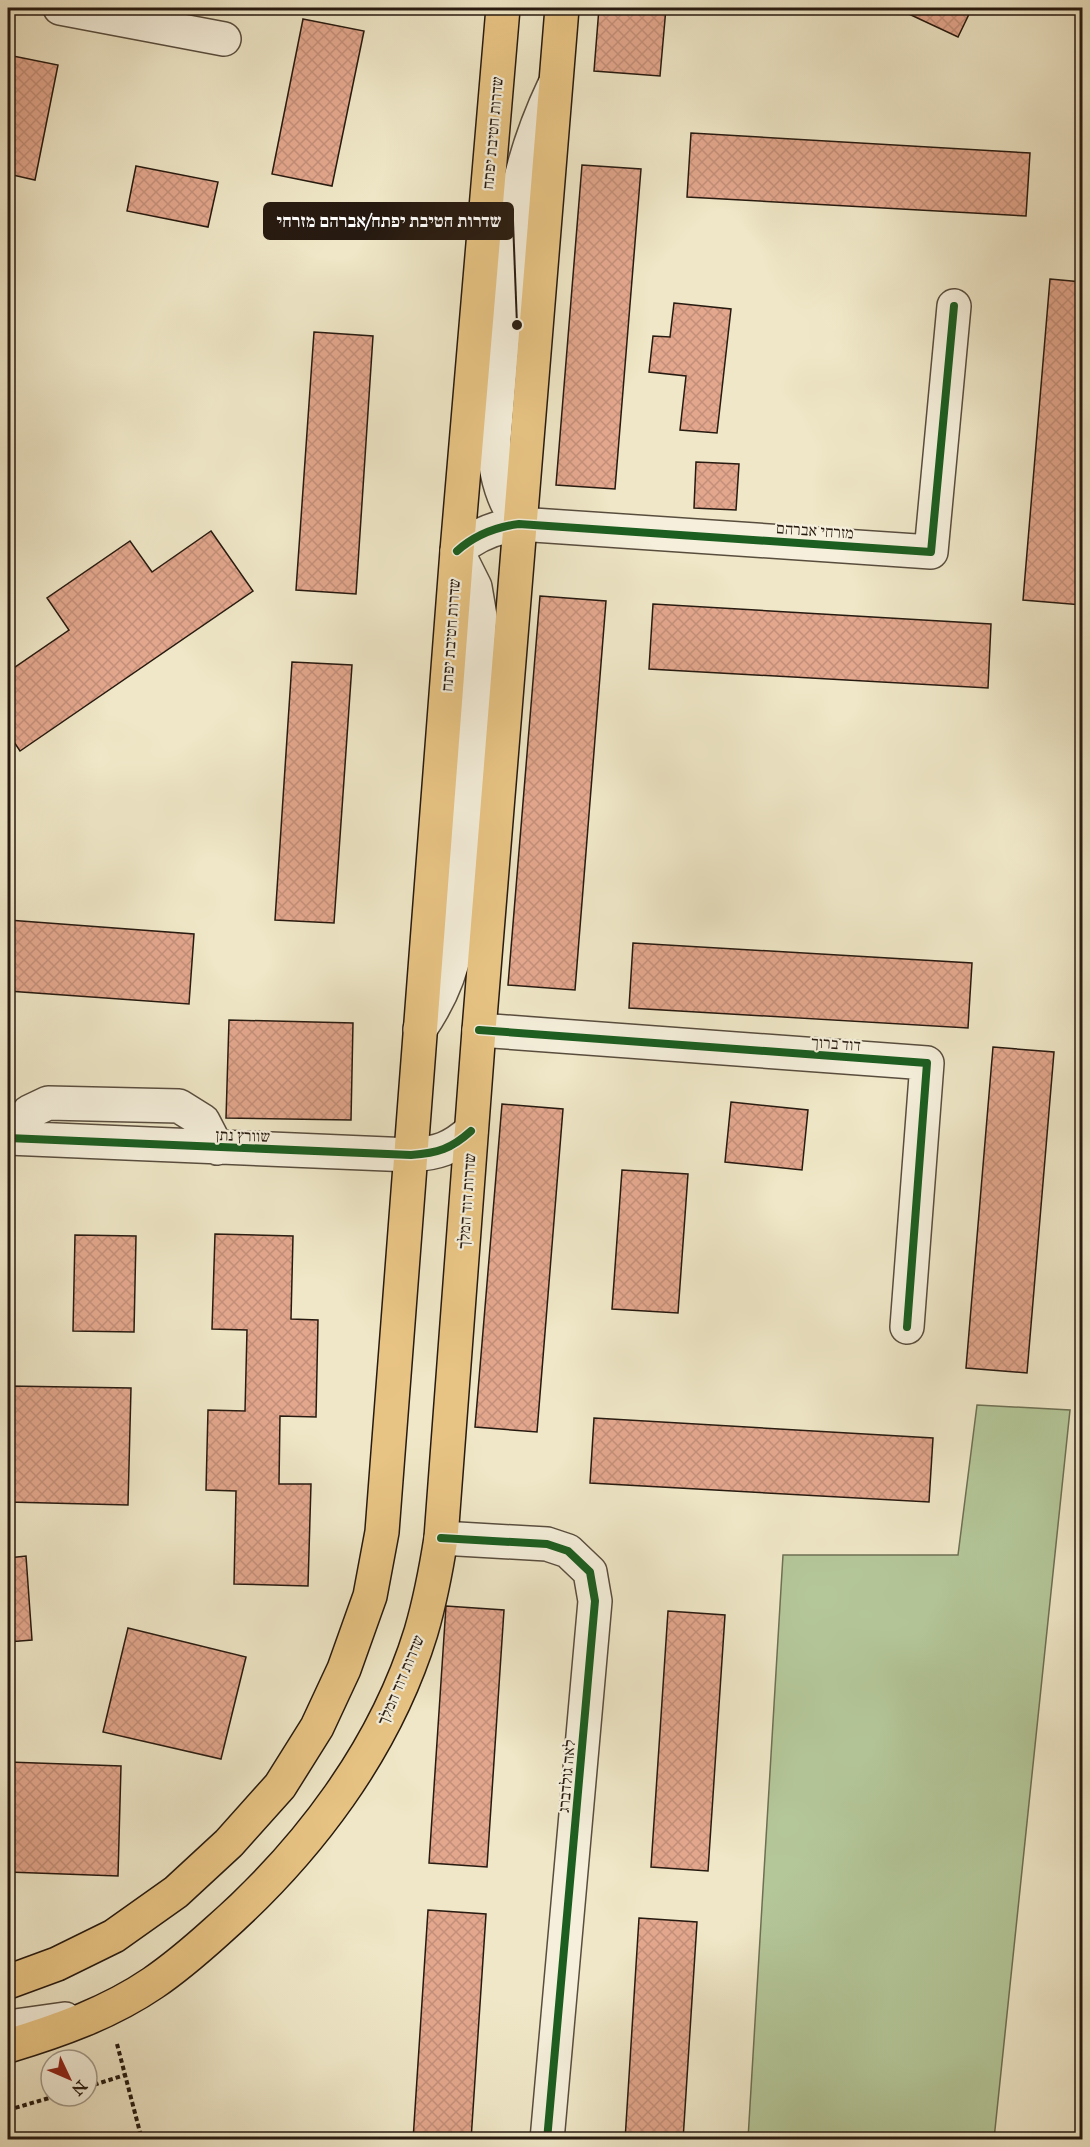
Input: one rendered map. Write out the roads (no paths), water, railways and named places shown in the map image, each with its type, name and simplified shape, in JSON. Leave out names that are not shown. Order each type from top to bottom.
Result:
[{"type":"main road","name":"שדרות חטיבת יפתח","points":[[411,1155],[457,551],[503,8]]},
{"type":"main road","points":[[471,1131],[562,8]]},
{"type":"main road","name":"שדרות דוד המלך","points":[[8,2046],[45,2035],[101,2012],[153,1983],[195,1951],[241,1910],[288,1863],[334,1804],[369,1749],[399,1689],[421,1632],[441,1538],[471,1131]]},
{"type":"main road","points":[[8,1982],[57,1964],[114,1936],[176,1892],[229,1843],[280,1786],[317,1727],[344,1669],[370,1596],[382,1532],[411,1155]]},
{"type":"street","points":[[60,8],[224,39]]},
{"type":"street","name":"מזרחי אברהם","points":[[457,551],[477,536],[490,530],[519,524],[931,552],[954,306]]},
{"type":"street","name":"דוד ברוך","points":[[479,1030],[927,1063],[907,1327]]},
{"type":"street","name":"שוורץ נתן","points":[[10,1138],[411,1155],[441,1151],[453,1146],[471,1131]]},
{"type":"street","name":"לאה גולדברג","points":[[441,1538],[548,1544],[568,1551],[590,1572],[595,1601],[547,2139]]},
{"type":"street","points":[[8,2027],[101,2012]]},
{"type":"place","name":"שדרות חטיבת יפתח/אברהם מזרחי","points":[[517,325]]}]
